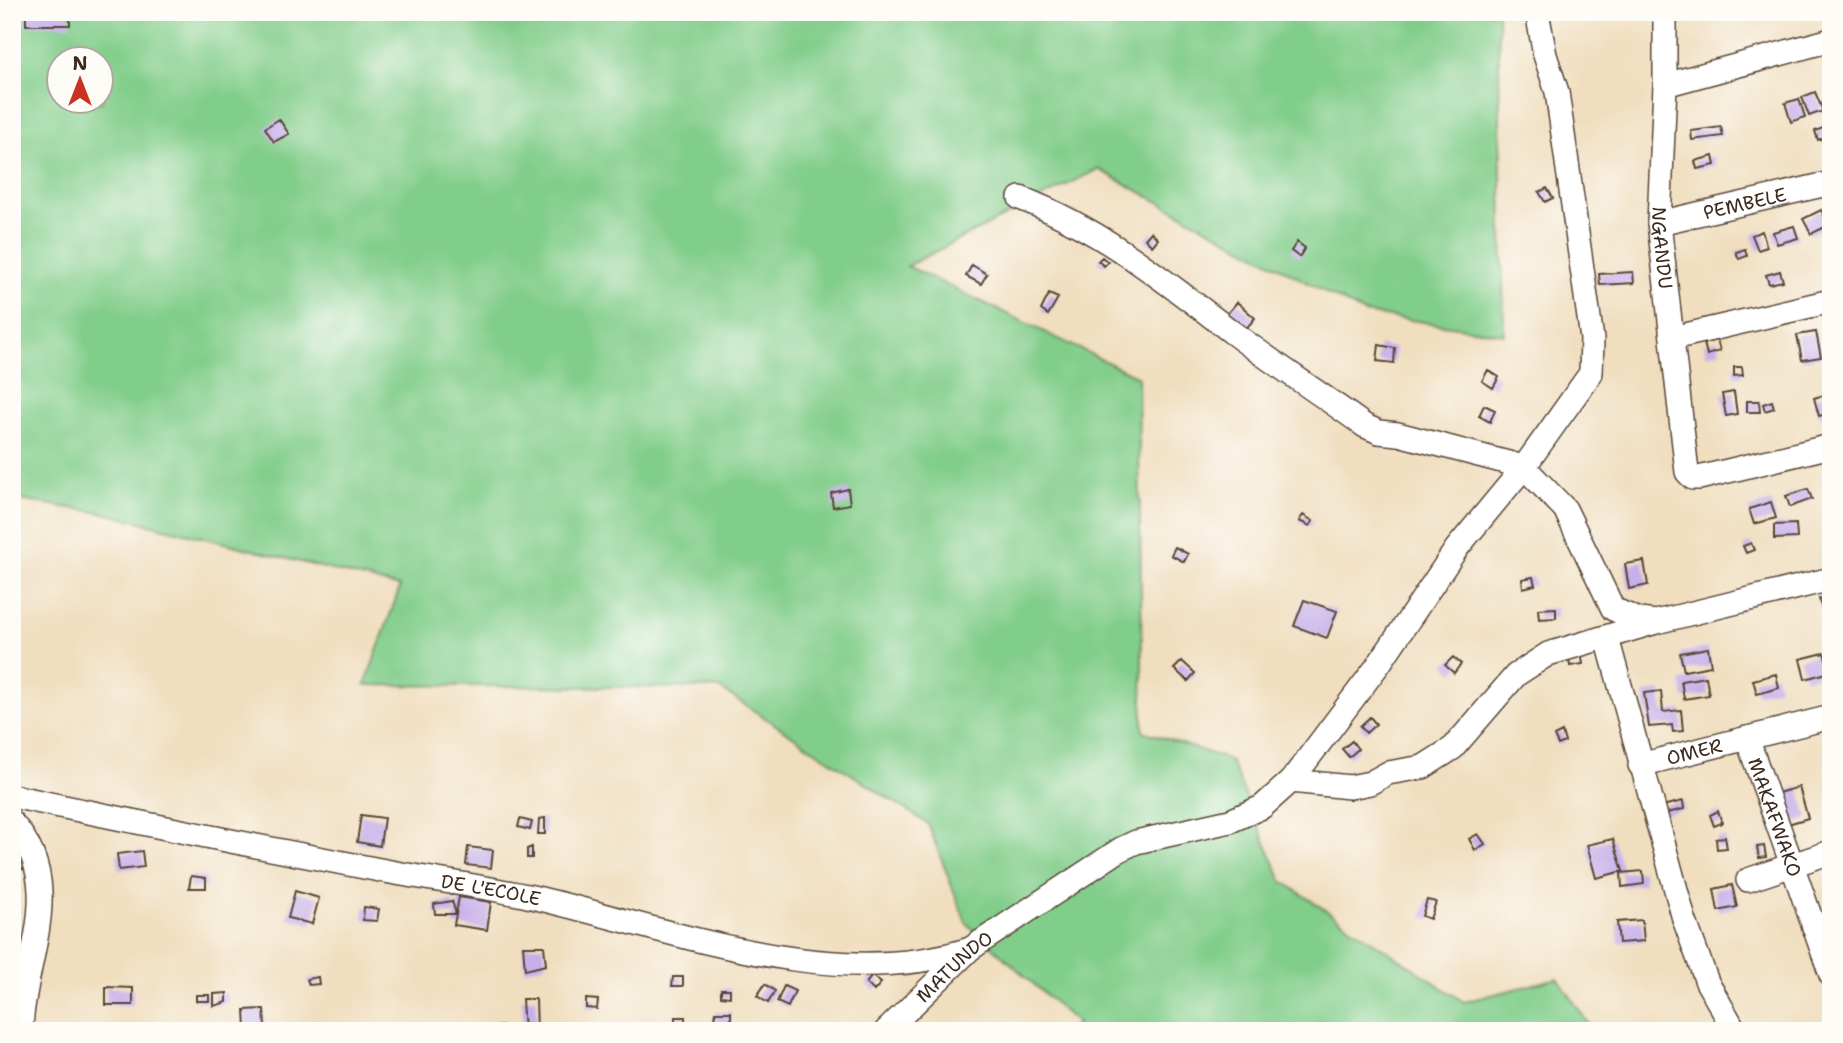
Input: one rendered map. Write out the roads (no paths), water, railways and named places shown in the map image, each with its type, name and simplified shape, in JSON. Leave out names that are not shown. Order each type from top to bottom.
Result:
[{"type":"street","name":"MATUNDO","points":[[886,1031],[970,949],[1029,907],[1136,842],[1230,821],[1262,807],[1292,781],[1379,664],[1457,548],[1524,467],[1591,373],[1592,358],[1557,92],[1537,12]]},
{"type":"street","name":"NGANDU","points":[[1665,12],[1659,223],[1687,472],[1693,478],[1831,446]]},
{"type":"street","points":[[1665,85],[1831,40]]},
{"type":"street","name":"PEMBELE","points":[[1659,223],[1831,183]]},
{"type":"street","points":[[1020,198],[1043,207],[1124,251],[1234,334],[1365,426],[1379,432],[1398,434],[1524,467],[1565,509],[1613,609],[1639,620],[1656,622]]},
{"type":"street","points":[[1673,338],[1831,301]]},
{"type":"street","points":[[1292,781],[1350,787],[1370,783],[1388,773],[1423,767],[1453,748],[1517,675],[1532,662],[1574,644],[1607,638],[1656,622],[1831,579]]},
{"type":"street","points":[[1607,638],[1684,919],[1707,982],[1735,1031]]},
{"type":"street","name":"OMER","points":[[1640,765],[1831,717]]},
{"type":"street","name":"MAKAFWAKO","points":[[1747,738],[1831,975]]},
{"type":"street","name":"DE L'ECOLE","points":[[12,796],[397,873],[532,897],[622,922],[788,958],[889,962],[944,957],[970,949]]},
{"type":"street","points":[[12,823],[28,849],[43,903],[21,1031]]},
{"type":"street","points":[[1748,880],[1831,852]]}]
